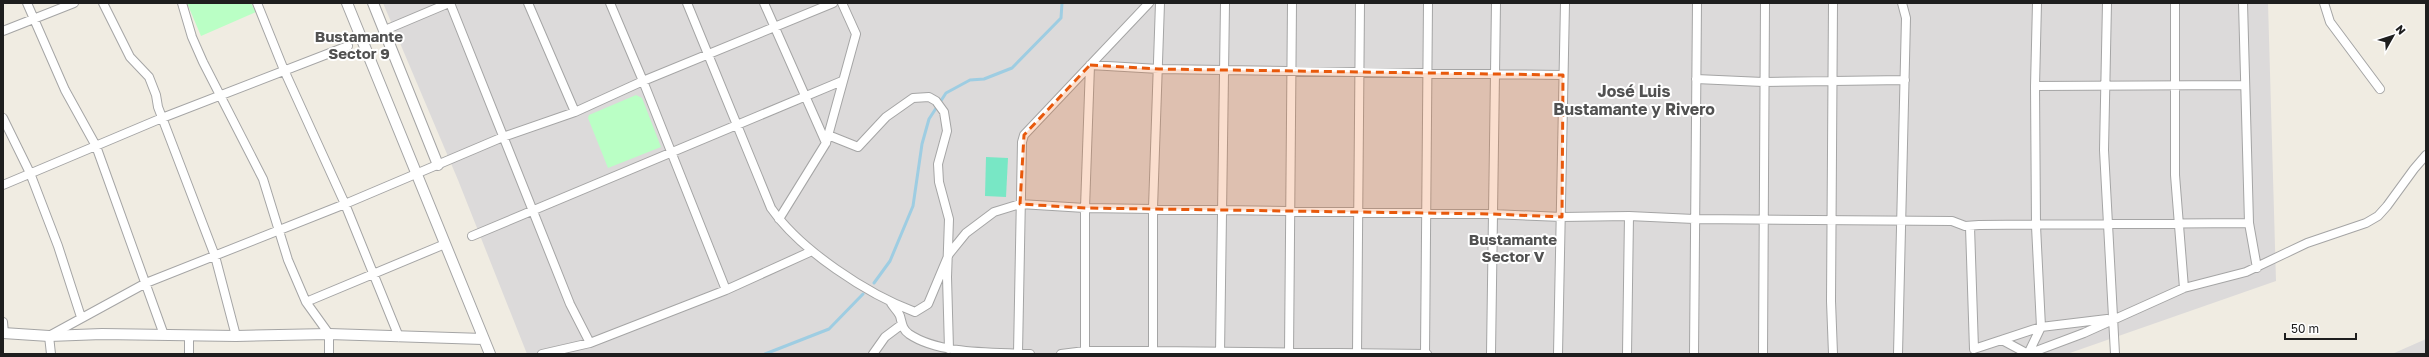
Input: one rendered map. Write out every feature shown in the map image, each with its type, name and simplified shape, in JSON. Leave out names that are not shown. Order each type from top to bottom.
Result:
[{"type":"street","points":[[27,3],[65,90],[87,126],[96,146],[164,335]]},
{"type":"street","points":[[3,31],[74,3]]},
{"type":"street","points":[[103,3],[130,57],[149,77],[162,118],[215,256],[236,336]]},
{"type":"street","points":[[182,3],[192,37],[263,179],[288,260],[306,302],[329,334],[329,354]]},
{"type":"street","points":[[256,3],[284,70],[345,204],[372,274],[399,337]]},
{"type":"street","points":[[347,3],[490,354]]},
{"type":"street","points":[[373,3],[438,165]]},
{"type":"street","points":[[385,30],[449,3],[570,304],[590,343]]},
{"type":"street","points":[[528,3],[575,112]]},
{"type":"street","points":[[610,3],[643,80],[726,290]]},
{"type":"street","points":[[688,3],[771,208],[812,251],[891,303],[915,312],[928,304],[950,254],[966,233],[986,217],[1002,208],[1020,204],[1085,208],[1492,214],[1562,217],[1629,216],[1694,219],[1952,221],[1970,227],[1979,225],[2179,225],[2249,223]]},
{"type":"street","points":[[764,3],[804,96],[827,139],[858,147],[886,117],[912,98],[929,97],[941,106],[947,120],[947,131],[938,164],[939,182],[949,219],[950,254],[947,276],[949,349]]},
{"type":"street","points":[[49,336],[81,317],[146,283],[345,204],[503,137],[575,112],[643,80],[833,3]]},
{"type":"street","points":[[779,218],[827,139],[856,34],[842,3]]},
{"type":"street","points":[[1018,353],[1020,204],[1022,142],[1024,135],[1149,3]]},
{"type":"street","points":[[1153,351],[1153,208],[1159,69],[1160,3]]},
{"type":"street","points":[[1220,353],[1225,3]]},
{"type":"street","points":[[1289,354],[1289,211],[1292,3]]},
{"type":"street","points":[[1357,353],[1357,212],[1360,3]]},
{"type":"street","points":[[1061,354],[1153,351],[1289,354],[1426,354],[1425,214],[1428,3]]},
{"type":"street","points":[[1490,354],[1496,3]]},
{"type":"street","points":[[1558,354],[1562,217],[1565,3]]},
{"type":"street","points":[[1694,354],[1697,3]]},
{"type":"street","points":[[1763,354],[1762,219],[1765,3]]},
{"type":"street","points":[[1833,3],[1831,220],[1833,354]]},
{"type":"street","points":[[1898,354],[1906,18],[1902,3]]},
{"type":"street","points":[[2037,3],[2034,86],[2036,226],[2041,327],[2028,354],[2084,332],[2184,288],[2257,268],[2295,248],[2322,237],[2352,229],[2378,216],[2426,156]]},
{"type":"street","points":[[2107,3],[2104,85],[2107,225],[2115,354]]},
{"type":"street","points":[[2175,3],[2177,86],[2175,175],[2184,288]]},
{"type":"street","points":[[2243,3],[2244,85],[2249,223],[2257,268]]},
{"type":"street","points":[[2324,3],[2330,22],[2380,89]]},
{"type":"street","points":[[3,185],[162,118],[348,46]]},
{"type":"street","points":[[1090,65],[1159,69],[1563,75]]},
{"type":"street","points":[[1087,352],[1085,208],[1090,65]]},
{"type":"street","points":[[1696,79],[1763,82],[1905,80]]},
{"type":"street","points":[[472,236],[533,209],[842,81]]},
{"type":"street","points":[[2034,86],[2244,85]]},
{"type":"street","points":[[3,118],[30,173],[58,246],[81,317]]},
{"type":"street","points":[[1627,354],[1629,216]]},
{"type":"street","points":[[1970,227],[1974,349],[2041,327],[2112,319]]},
{"type":"street","points":[[306,302],[445,244]]},
{"type":"street","points":[[542,354],[590,343],[726,290],[812,251]]},
{"type":"street","points":[[891,303],[899,315],[901,325],[908,334],[949,349],[1030,354]]},
{"type":"street","points":[[3,322],[4,333],[49,336],[236,336],[329,334],[483,339]]},
{"type":"street","points":[[873,354],[885,337],[901,325]]},
{"type":"street","points":[[49,336],[51,354]]},
{"type":"street","points":[[189,336],[189,354]]},
{"type":"street","points":[[2002,340],[2028,354]]},
{"type":"highlighted area","points":[[1090,65],[1159,69],[1563,75],[1562,217],[1492,214],[1085,208],[1020,204],[1024,135]]},
{"type":"shaded area","points":[[383,3],[2268,3],[2276,281],[2067,354],[527,354],[458,180]]},
{"type":"shaded area","points":[[2426,339],[2426,354],[2392,354]]},
{"type":"green space","points":[[187,3],[251,3],[256,12],[201,36]]},
{"type":"green space","points":[[636,95],[642,98],[661,147],[608,168],[588,118],[589,115]]},
{"type":"green space","points":[[986,157],[1008,158],[1006,197],[985,196]]},
{"type":"waterway","points":[[874,283],[890,261],[913,206],[922,144],[929,119],[946,93],[970,80],[984,79],[1012,68],[1061,18],[1062,3]]},
{"type":"waterway","points":[[765,354],[829,329],[863,294]]},
{"type":"district","name":"Bustamante Sector 9","points":[[359,44]]},
{"type":"district","name":"José Luis Bustamante y Rivero","points":[[1634,100]]},
{"type":"district","name":"Bustamante Sector V","points":[[1513,248]]}]
